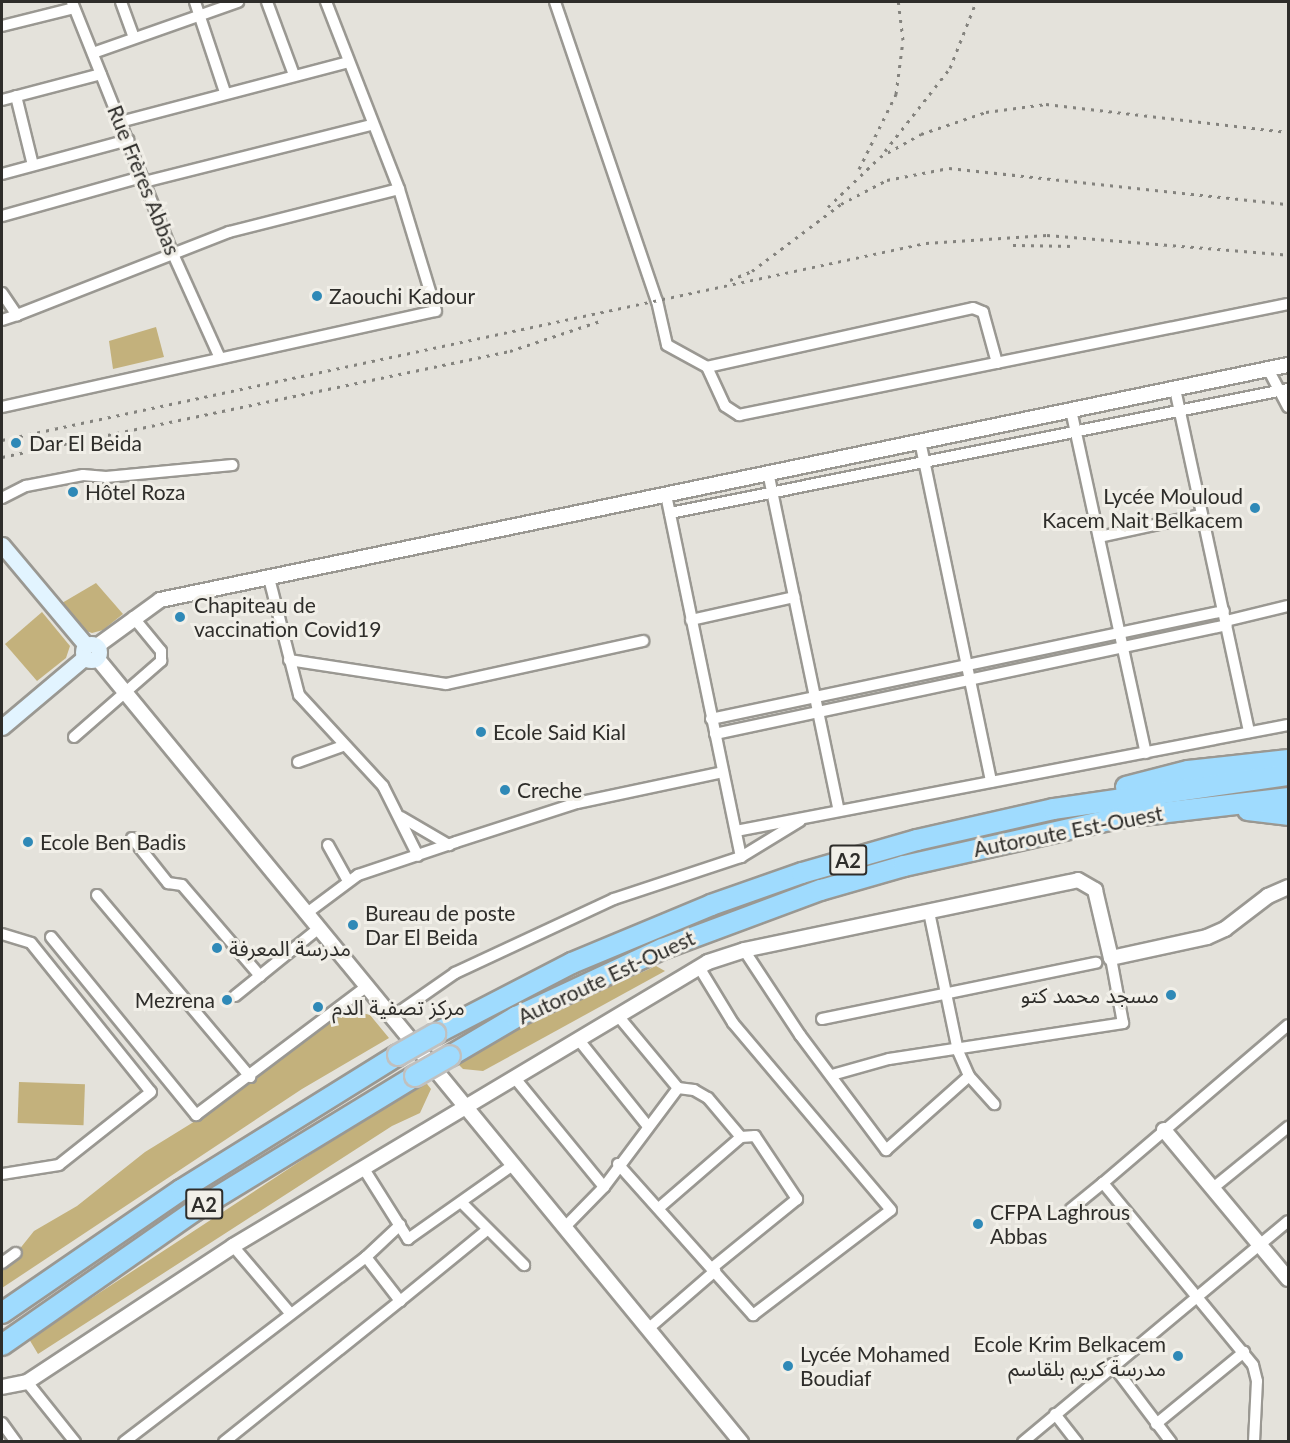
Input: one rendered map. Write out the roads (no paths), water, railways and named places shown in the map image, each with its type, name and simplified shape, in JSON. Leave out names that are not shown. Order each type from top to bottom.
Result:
[{"type":"highway","points":[[1054,809],[1167,775],[1288,760]]},
{"type":"highway","name":"Autoroute Est-Ouest","points":[[2,1313],[181,1190],[398,1055],[572,963],[711,905],[802,873],[917,840],[1054,809],[1288,775]]},
{"type":"highway","name":"Autoroute Est-Ouest","points":[[2,1345],[194,1211],[415,1076],[516,1017],[651,954],[821,890],[1035,835],[1201,806],[1288,798]]},
{"type":"highway","points":[[1201,806],[1288,815]]},
{"type":"main road","points":[[2,727],[91,652],[3,549]]},
{"type":"street","points":[[122,2],[134,37]]},
{"type":"street","points":[[195,2],[225,92]]},
{"type":"street","points":[[93,53],[238,2]]},
{"type":"street","points":[[267,2],[294,75]]},
{"type":"street","points":[[2,407],[436,311],[399,189],[371,125],[326,2]]},
{"type":"street","points":[[555,2],[657,301],[668,345],[707,367],[725,406],[739,415],[1288,304]]},
{"type":"street","points":[[2,26],[73,4]]},
{"type":"street","name":"Rue Frères Abbas","points":[[73,4],[173,254],[220,358]]},
{"type":"street","points":[[120,122],[225,92],[348,62]]},
{"type":"street","points":[[2,100],[101,74]]},
{"type":"street","points":[[16,96],[33,165]]},
{"type":"street","points":[[2,216],[143,179],[371,125]]},
{"type":"street","points":[[2,174],[128,140]]},
{"type":"street","points":[[2,320],[229,232],[399,189]]},
{"type":"street","points":[[2,293],[17,315]]},
{"type":"street","points":[[707,367],[973,309],[982,312],[997,363]]},
{"type":"street","points":[[741,1442],[91,652],[133,617],[160,600],[1288,364]]},
{"type":"street","points":[[1268,369],[1284,390],[1288,407]]},
{"type":"street","points":[[1175,389],[1249,732]]},
{"type":"street","points":[[670,513],[1284,390]]},
{"type":"street","points":[[1071,410],[1146,753]]},
{"type":"street","points":[[920,441],[991,782]]},
{"type":"street","points":[[2,498],[26,486],[82,475],[106,477],[232,465]]},
{"type":"street","points":[[768,472],[839,811]]},
{"type":"street","points":[[666,494],[741,857]]},
{"type":"street","points":[[1099,537],[1201,515]]},
{"type":"street","points":[[2,537],[3,549]]},
{"type":"street","points":[[270,578],[299,695],[343,746],[383,786],[401,817],[418,856]]},
{"type":"street","points":[[691,620],[794,597]]},
{"type":"street","points":[[715,734],[1123,647],[1226,619],[1288,606]]},
{"type":"street","points":[[74,737],[163,656],[133,617]]},
{"type":"street","points":[[711,719],[1120,632],[1226,619]]},
{"type":"street","points":[[289,660],[446,684],[643,641]]},
{"type":"street","points":[[736,831],[1288,725]]},
{"type":"street","points":[[298,762],[343,746]]},
{"type":"street","points":[[307,913],[348,881],[449,845],[577,803],[723,772]]},
{"type":"street","points":[[401,817],[449,845]]},
{"type":"street","points":[[392,1017],[455,973],[603,904],[741,857],[806,818]]},
{"type":"street","points":[[132,838],[168,883],[182,885],[260,976]]},
{"type":"street","points":[[328,845],[348,881]]},
{"type":"street","points":[[2,1387],[27,1382],[233,1246],[465,1106],[700,969],[744,950],[1078,880],[1095,890],[1123,1023],[958,1051],[889,1059],[832,1075]]},
{"type":"street","points":[[1111,958],[1207,937],[1225,929],[1268,896],[1288,887]]},
{"type":"street","points":[[97,895],[250,1077]]},
{"type":"street","points":[[929,912],[958,1051],[969,1076],[994,1104]]},
{"type":"street","points":[[235,996],[319,928]]},
{"type":"street","points":[[2,934],[31,943],[151,1092],[59,1165],[2,1174]]},
{"type":"street","points":[[51,937],[193,1113],[200,1114],[367,986]]},
{"type":"street","points":[[744,950],[800,1035],[886,1150],[969,1076]]},
{"type":"street","points":[[822,1019],[1096,963]]},
{"type":"street","points":[[618,1164],[660,1207],[753,1315],[891,1210],[734,1023],[700,969]]},
{"type":"street","points":[[619,1017],[678,1088],[694,1090],[708,1098],[741,1137]]},
{"type":"street","points":[[1071,1209],[1288,1025]]},
{"type":"street","points":[[578,1039],[647,1125]]},
{"type":"street","points":[[514,1077],[604,1187]]},
{"type":"street","points":[[564,1228],[604,1187],[647,1125],[678,1088]]},
{"type":"street","points":[[1213,1188],[1288,1127]]},
{"type":"street","points":[[1164,1130],[1288,1279]]},
{"type":"street","points":[[648,1329],[797,1199],[755,1136],[741,1137],[660,1207]]},
{"type":"street","points":[[364,1169],[411,1239],[513,1165]]},
{"type":"street","points":[[1103,1183],[1244,1352],[1256,1376],[1254,1442]]},
{"type":"street","points":[[462,1203],[524,1265]]},
{"type":"street","points":[[1023,1442],[1112,1364],[1288,1221]]},
{"type":"street","points":[[125,1441],[366,1257],[400,1225]]},
{"type":"street","points":[[224,1442],[487,1230]]},
{"type":"street","points":[[233,1246],[290,1313]]},
{"type":"street","points":[[2,1263],[16,1252]]},
{"type":"street","points":[[366,1257],[400,1301]]},
{"type":"street","points":[[1156,1424],[1244,1352]]},
{"type":"street","points":[[1112,1364],[1172,1442]]},
{"type":"street","points":[[27,1382],[75,1442]]},
{"type":"street","points":[[1055,1414],[1077,1442]]},
{"type":"street","points":[[2,1423],[16,1442]]},
{"type":"railway","points":[[859,169],[896,94],[903,40],[898,2]]},
{"type":"railway","points":[[885,151],[950,68],[976,2]]},
{"type":"railway","points":[[828,207],[880,157],[921,134],[986,112],[1046,104],[1288,132]]},
{"type":"railway","points":[[730,280],[752,271],[841,204],[887,180],[949,168],[1288,204]]},
{"type":"railway","points":[[2,440],[926,243],[1047,235],[1288,255]]},
{"type":"railway","points":[[1013,245],[1076,246]]},
{"type":"railway","points":[[2,457],[510,351],[600,321]]},
{"type":"place","name":"Zaouchi Kadour","points":[[317,296]]},
{"type":"place","name":"Dar El Beida","points":[[16,443]]},
{"type":"place","name":"Hôtel Roza","points":[[73,492]]},
{"type":"place","name":"Lycée Mouloud Kacem Nait Belkacem","points":[[1255,508]]},
{"type":"place","name":"Chapiteau de vaccination Covid19","points":[[180,617]]},
{"type":"place","name":"Ecole Said Kial","points":[[481,732]]},
{"type":"place","name":"Creche","points":[[505,790]]},
{"type":"place","name":"Ecole Ben Badis","points":[[28,842]]},
{"type":"place","name":"Bureau de poste Dar El Beida","points":[[353,925]]},
{"type":"place","name":"مدرسة المعرفة","points":[[217,948]]},
{"type":"place","name":"مسجد محمد كتو","points":[[1171,995]]},
{"type":"place","name":"Mezrena","points":[[227,1000]]},
{"type":"place","name":"مركز تصفية الدم","points":[[318,1007]]},
{"type":"place","name":"CFPA Laghrous Abbas","points":[[978,1224]]},
{"type":"place","name":"Ecole Krim Belkacem مدرسة كريم بلقاسم","points":[[1178,1356]]},
{"type":"place","name":"Lycée Mohamed Boudiaf","points":[[788,1366]]}]
